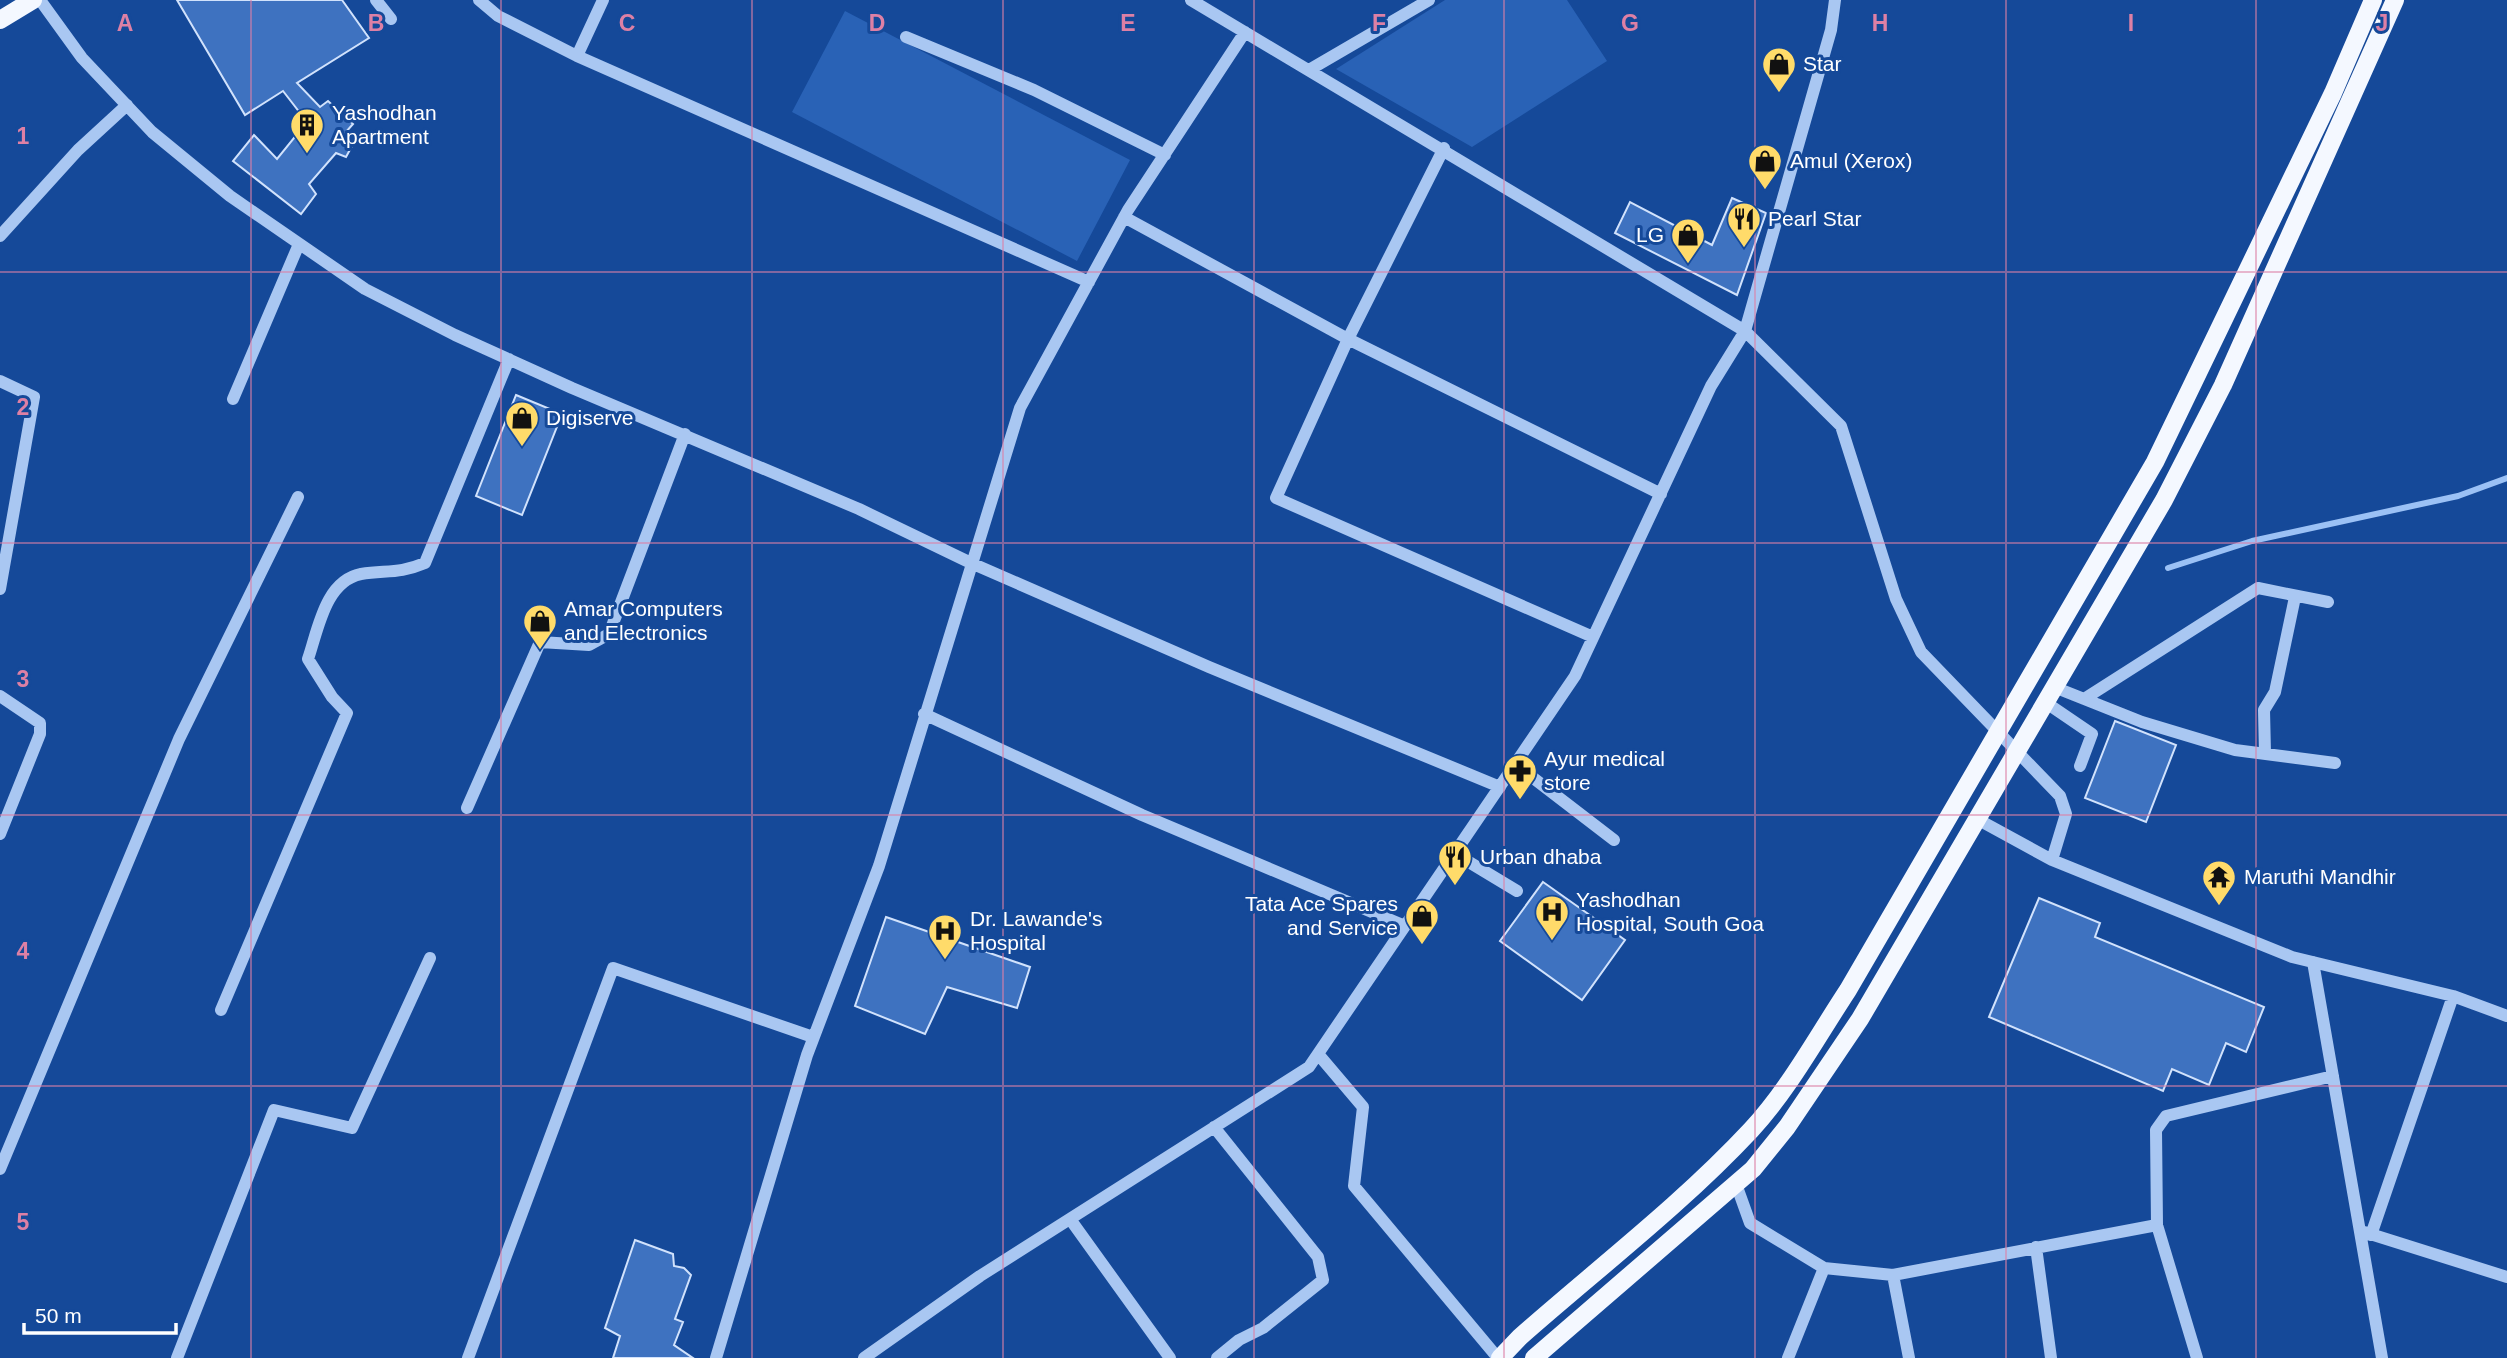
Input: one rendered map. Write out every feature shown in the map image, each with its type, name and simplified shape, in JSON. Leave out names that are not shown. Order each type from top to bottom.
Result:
[{"type":"main road","points":[[0,20],[33,0]]},
{"type":"main road","points":[[1534,1358],[1736,1184],[1787,1127],[1860,1019],[2164,500],[2222,385],[2395,0]]},
{"type":"main road","points":[[1499,1358],[1708,1172],[1752,1128],[1797,1069],[1848,990],[2155,462],[2333,93],[2371,1]]},
{"type":"street","points":[[40,0],[82,58],[152,132],[230,196],[365,289],[509,359],[859,509],[971,562],[1209,667],[1500,787]]},
{"type":"street","points":[[376,0],[390,19]]},
{"type":"street","points":[[479,0],[498,16],[577,56],[1089,282]]},
{"type":"street","points":[[577,56],[603,0]]},
{"type":"street","points":[[1191,0],[1444,148],[1745,331],[1841,426],[1896,599],[1922,652],[1999,729],[2060,796],[2066,814],[2052,860]]},
{"type":"street","points":[[1309,70],[1429,0]]},
{"type":"street","points":[[864,1358],[980,1276],[1309,1067],[1574,676],[1712,386],[1745,331],[1831,30],[1835,0]]},
{"type":"street","points":[[716,1358],[813,1037],[879,866],[1020,408],[1124,217],[1245,32]]},
{"type":"street","points":[[906,37],[1034,90],[1165,155]]},
{"type":"street","points":[[0,236],[78,150],[127,105]]},
{"type":"street","points":[[1444,148],[1348,340],[1276,498],[1593,638]]},
{"type":"street","points":[[1124,217],[1348,340],[1661,494]]},
{"type":"street","points":[[233,399],[299,244]]},
{"type":"street","points":[[221,1010],[347,713],[332,697],[308,659],[332,592],[358,575],[404,572],[425,563],[509,359]]},
{"type":"street","points":[[0,381],[34,397],[0,589]]},
{"type":"street","points":[[467,808],[540,642],[589,645],[609,634],[685,434]]},
{"type":"street","points":[[0,1169],[179,739],[298,497]]},
{"type":"street","points":[[2084,699],[2258,588],[2328,602]]},
{"type":"street","points":[[2265,753],[2264,710],[2275,692],[2295,597]]},
{"type":"street","points":[[2050,694],[2084,699],[2142,722],[2235,750],[2335,763]]},
{"type":"street","points":[[2050,694],[2092,734],[2080,766]]},
{"type":"street","points":[[0,696],[40,723],[40,734],[0,834]]},
{"type":"street","points":[[924,715],[1142,815],[1405,926]]},
{"type":"street","points":[[1515,764],[1614,840]]},
{"type":"street","points":[[1977,819],[2052,860],[2292,957],[2453,996],[2507,1016]]},
{"type":"street","points":[[1454,853],[1517,891]]},
{"type":"street","points":[[177,1358],[274,1110],[352,1128],[430,958]]},
{"type":"street","points":[[2314,962],[2333,1076],[2365,1233],[2382,1358]]},
{"type":"street","points":[[468,1358],[613,968],[813,1037]]},
{"type":"street","points":[[2365,1233],[2453,996]]},
{"type":"street","points":[[1318,1054],[1363,1107],[1354,1186],[1499,1358]]},
{"type":"street","points":[[2197,1358],[2157,1224],[2155,1138],[2159,1122],[2166,1115],[2333,1076]]},
{"type":"street","points":[[1214,1127],[1318,1257],[1323,1280],[1263,1328],[1239,1340],[1217,1358]]},
{"type":"street","points":[[1736,1184],[1751,1223],[1824,1268],[1893,1275],[2157,1224]]},
{"type":"street","points":[[1070,1219],[1170,1358]]},
{"type":"street","points":[[2365,1233],[2507,1277]]},
{"type":"street","points":[[2036,1247],[2051,1358]]},
{"type":"street","points":[[1788,1358],[1824,1268]]},
{"type":"street","points":[[1893,1275],[1909,1358]]},
{"type":"shaded area","points":[[1445,0],[1567,0],[1607,61],[1472,147],[1336,69]]},
{"type":"shaded area","points":[[845,11],[1130,160],[1077,261],[792,112]]},
{"type":"building","points":[[177,0],[342,0],[369,38],[297,83],[320,107],[328,101],[353,124],[345,133],[353,144],[346,157],[336,153],[309,184],[316,194],[301,214],[233,161],[254,135],[277,159],[307,122],[283,91],[245,115]]},
{"type":"building","points":[[1732,198],[1766,213],[1737,295],[1615,233],[1630,202],[1712,245]]},
{"type":"building","points":[[516,395],[562,414],[522,515],[476,496]]},
{"type":"building","points":[[2115,721],[2176,745],[2146,822],[2085,798]]},
{"type":"building","points":[[1543,882],[1625,940],[1582,1000],[1500,941]]},
{"type":"building","points":[[2039,898],[2100,923],[2095,937],[2264,1007],[2246,1052],[2226,1043],[2209,1085],[2172,1069],[2163,1091],[1989,1017]]},
{"type":"building","points":[[886,917],[1030,967],[1017,1008],[947,987],[925,1034],[855,1006]]},
{"type":"building","points":[[635,1240],[673,1254],[674,1266],[684,1268],[691,1275],[675,1319],[683,1322],[674,1345],[693,1358],[613,1358],[620,1336],[605,1328]]},
{"type":"waterway","points":[[2168,568],[2252,541],[2458,496],[2507,478]]},
{"type":"place","name":"Star","points":[[1779,94]]},
{"type":"place","name":"Yashodhan Apartment","points":[[307,155]]},
{"type":"place","name":"Amul (Xerox)","points":[[1765,191]]},
{"type":"place","name":"Pearl Star","points":[[1744,249]]},
{"type":"place","name":"LG","points":[[1688,265]]},
{"type":"place","name":"Digiserve","points":[[522,448]]},
{"type":"place","name":"Amar Computers and Electronics","points":[[540,651]]},
{"type":"place","name":"Ayur medical store","points":[[1520,801]]},
{"type":"place","name":"Urban dhaba","points":[[1455,887]]},
{"type":"place","name":"Maruthi Mandhir","points":[[2219,907]]},
{"type":"place","name":"Yashodhan Hospital, South Goa","points":[[1552,942]]},
{"type":"place","name":"Tata Ace Spares and Service","points":[[1422,946]]},
{"type":"place","name":"Dr. Lawande's Hospital","points":[[945,961]]}]
